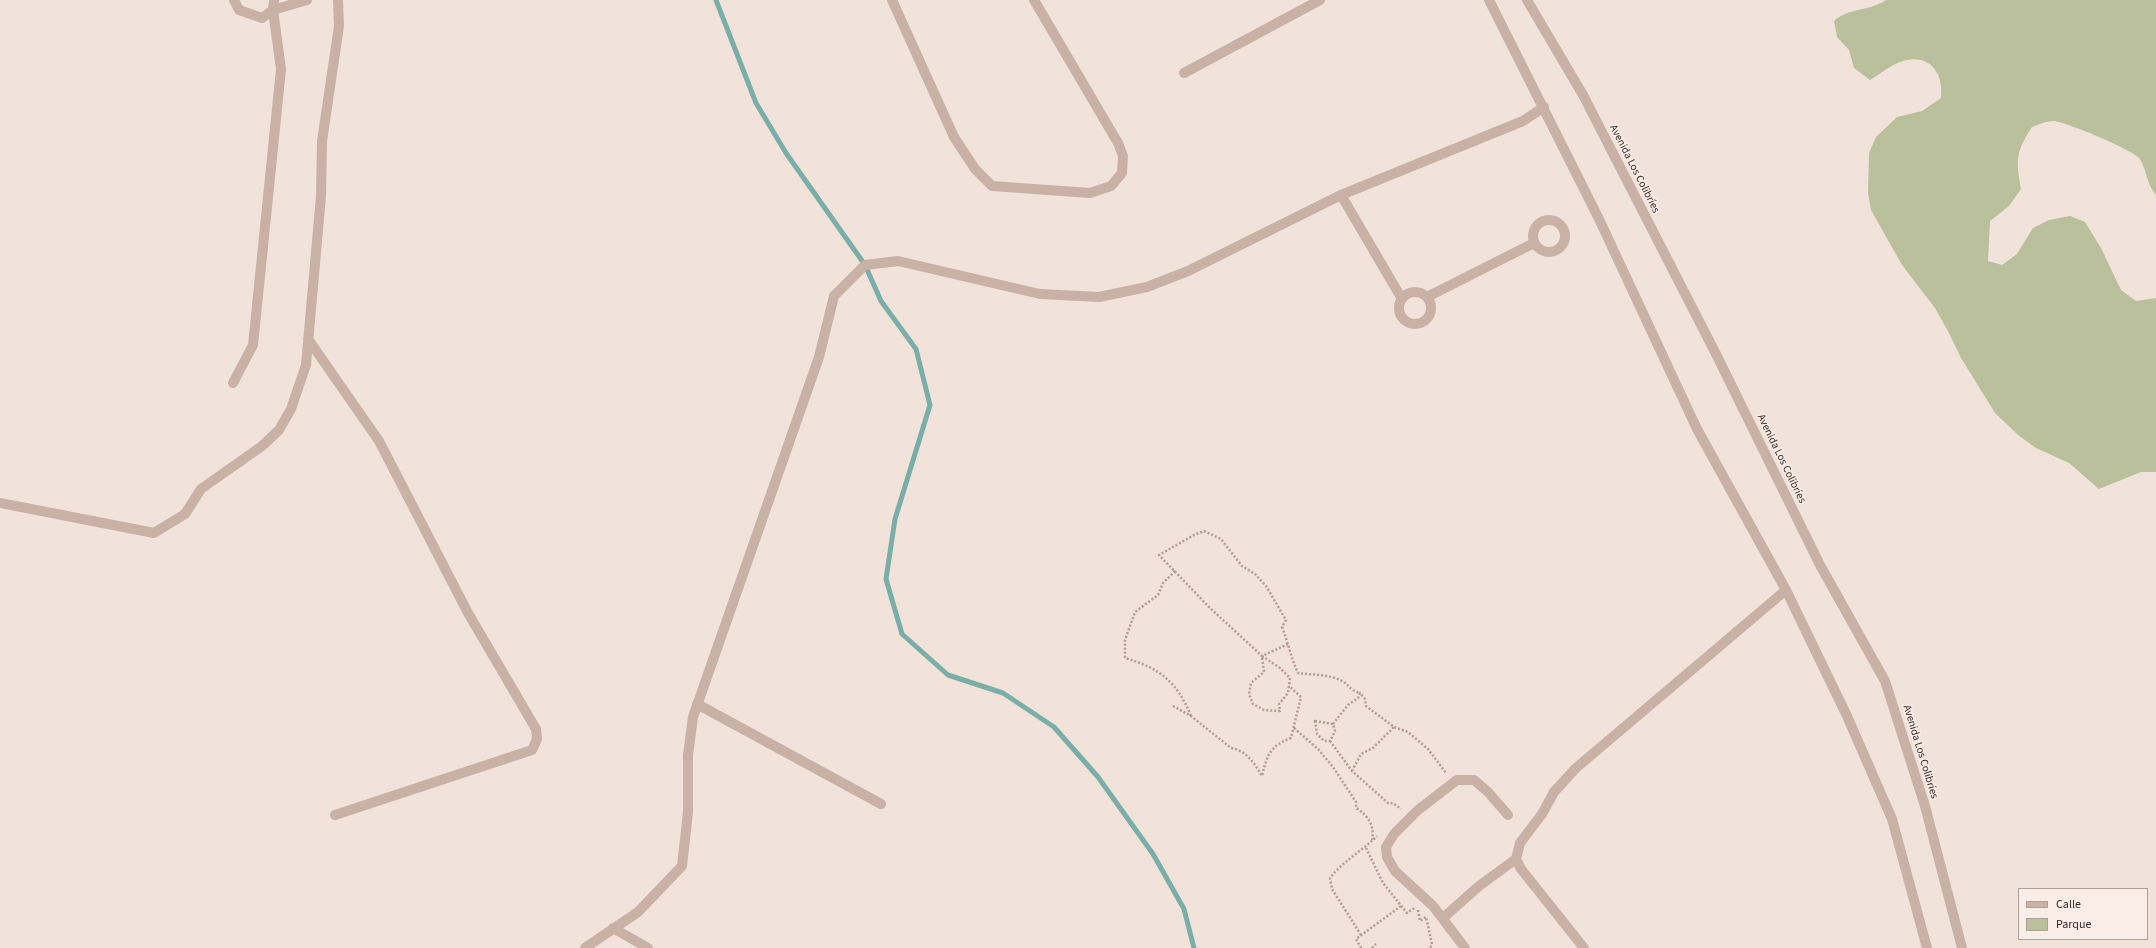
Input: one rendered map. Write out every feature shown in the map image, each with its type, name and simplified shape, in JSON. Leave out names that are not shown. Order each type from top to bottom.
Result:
[{"type":"street","points":[[234,0],[239,10],[262,18],[274,5],[307,0]]},
{"type":"street","points":[[0,503],[154,533],[186,514],[201,489],[262,446],[279,430],[291,409],[306,365],[321,196],[322,142],[339,26],[338,0]]},
{"type":"street","points":[[892,0],[924,76],[954,137],[975,169],[992,186],[1090,193],[1110,186],[1122,173],[1123,156],[1118,143],[1034,0]]},
{"type":"street","points":[[1184,73],[1320,0]]},
{"type":"street","points":[[1490,0],[1599,219],[1697,429],[1786,590],[1847,716],[1892,820],[1927,948]]},
{"type":"street","name":"Avenida Los Colibríes","points":[[1527,0],[1582,95],[1716,354],[1820,565],[1885,681],[1925,806],[1962,948]]},
{"type":"street","points":[[233,383],[253,345],[280,69],[274,5]]},
{"type":"street","points":[[586,948],[638,912],[682,866],[688,812],[688,755],[693,718],[697,704],[819,357],[834,296],[865,266],[898,261],[1040,294],[1099,297],[1147,287],[1188,271],[1341,195],[1523,121],[1544,108]]},
{"type":"street","points":[[1341,195],[1402,299]]},
{"type":"street","points":[[1427,297],[1534,243]]},
{"type":"street","points":[[1411,292],[1423,294],[1427,297],[1432,308],[1427,319],[1416,324],[1405,321],[1399,310],[1402,299],[1411,292]]},
{"type":"street","points":[[308,339],[379,441],[468,613],[536,729],[537,739],[532,750],[335,815]]},
{"type":"street","points":[[1443,918],[1479,886],[1516,859],[1520,844],[1542,814],[1554,792],[1576,768],[1786,590]]},
{"type":"street","points":[[697,704],[881,804]]},
{"type":"street","points":[[1465,948],[1443,918],[1395,871],[1387,857],[1386,847],[1394,834],[1418,810],[1457,780],[1474,780],[1488,792],[1508,815]]},
{"type":"street","points":[[1516,859],[1521,869],[1584,948]]},
{"type":"street","points":[[613,928],[648,948]]},
{"type":"path","points":[[1262,656],[1264,672],[1251,683],[1249,694],[1253,704],[1264,710],[1280,712],[1279,704],[1288,693],[1290,678],[1280,668],[1262,656],[1210,608],[1159,555],[1194,534],[1204,531],[1221,539],[1242,566],[1255,574],[1266,586],[1276,601],[1286,620],[1282,627],[1291,657],[1298,673],[1343,681],[1351,691],[1360,693],[1365,699],[1366,706],[1394,727],[1408,732],[1428,749],[1446,774],[1442,779]]},
{"type":"path","points":[[1175,571],[1163,582],[1158,595],[1135,612],[1125,640],[1125,658],[1157,670],[1171,682],[1183,696],[1191,716]]},
{"type":"path","points":[[1262,656],[1288,644]]},
{"type":"path","points":[[1173,706],[1191,716],[1231,748],[1238,749],[1250,758],[1262,776],[1265,763],[1276,743],[1291,738],[1294,728],[1301,697],[1289,686]]},
{"type":"path","points":[[1333,724],[1348,705],[1358,698],[1360,693]]},
{"type":"path","points":[[1330,741],[1324,741],[1317,734],[1315,722],[1333,724]]},
{"type":"path","points":[[1330,741],[1335,731],[1333,724]]},
{"type":"path","points":[[1352,771],[1362,754],[1373,748],[1394,727]]},
{"type":"path","points":[[1294,728],[1318,749],[1333,767],[1356,802],[1356,808],[1366,814],[1374,831],[1372,840]]},
{"type":"path","points":[[1330,741],[1352,771],[1388,803],[1393,803],[1401,809],[1406,804]]},
{"type":"path","points":[[1361,935],[1332,889],[1330,878],[1352,856],[1366,848],[1383,883],[1407,913],[1417,906],[1420,921],[1426,917],[1432,944],[1430,948]]},
{"type":"path","points":[[1361,948],[1356,939],[1401,906]]},
{"type":"path","points":[[1372,948],[1376,944]]},
{"type":"green space","points":[[1886,0],[2156,0],[2156,195],[2148,182],[2140,159],[2136,155],[2099,137],[2060,122],[2050,121],[2032,127],[2022,144],[2018,157],[2018,171],[2021,189],[2009,206],[1990,221],[1988,261],[2002,265],[2017,254],[2033,228],[2049,220],[2070,216],[2085,222],[2101,248],[2121,290],[2136,301],[2156,298],[2156,472],[2141,472],[2099,489],[2069,463],[2036,448],[2018,435],[1995,413],[1961,358],[1935,308],[1902,265],[1871,210],[1868,193],[1869,153],[1876,137],[1897,117],[1922,111],[1941,98],[1940,81],[1933,68],[1928,63],[1913,59],[1895,64],[1870,80],[1854,68],[1849,50],[1837,37],[1834,21],[1846,14],[1880,4]]},
{"type":"waterway","points":[[716,0],[756,103],[786,153],[865,265],[881,301],[916,349],[930,405],[895,519],[886,579],[902,634],[948,675],[1003,693],[1054,727],[1098,777],[1153,854],[1184,909],[1194,948]]}]
